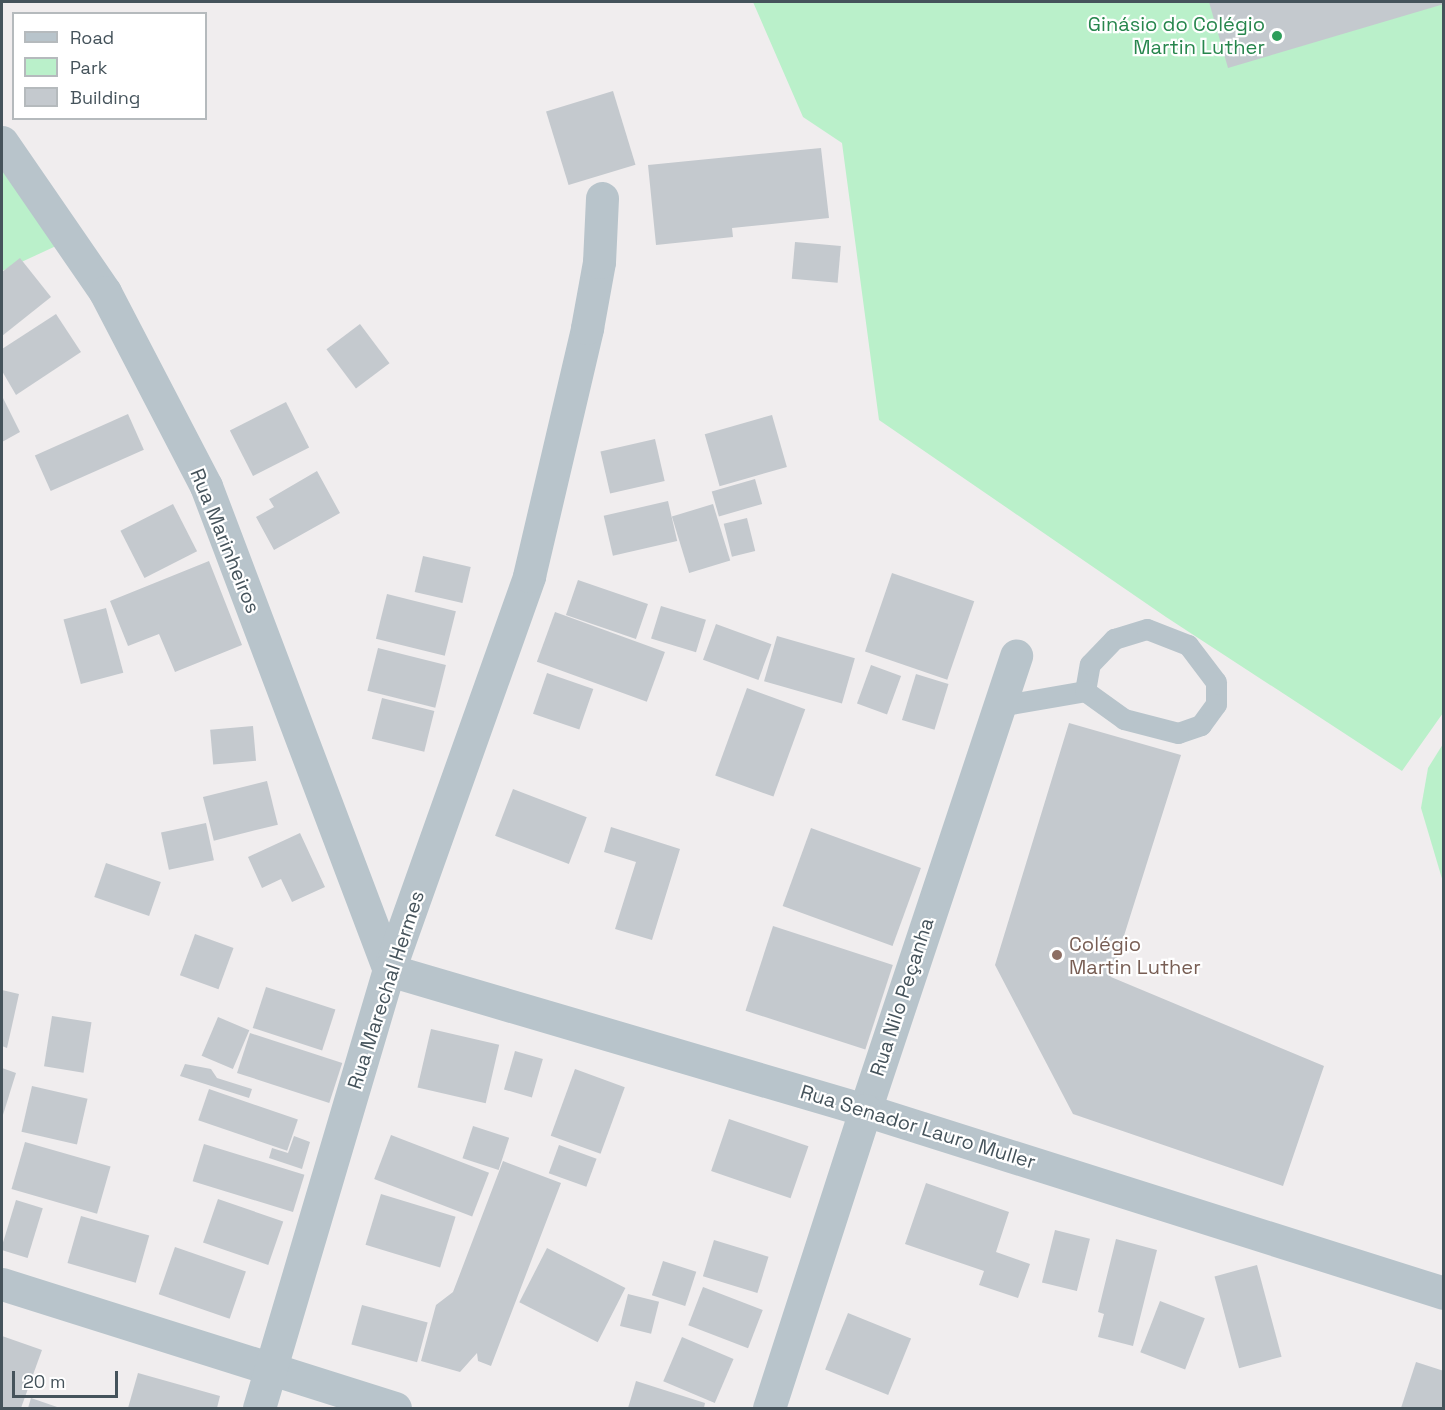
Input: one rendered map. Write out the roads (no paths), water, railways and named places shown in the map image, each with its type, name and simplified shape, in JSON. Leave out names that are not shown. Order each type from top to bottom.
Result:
[{"type":"street","name":"Rua Marinheiros","points":[[2,142],[105,292],[206,486],[389,970]]},
{"type":"street","name":"Rua Marechal Hermes","points":[[259,1408],[389,970],[529,576],[587,328],[599,262],[602,198]]},
{"type":"street","name":"Rua Nilo Peçanha","points":[[769,1408],[1016,656]]},
{"type":"street","name":"Rua Senador Lauro Muller","points":[[389,970],[865,1110],[1443,1293]]},
{"type":"street","points":[[2,1284],[395,1408]]},
{"type":"lane","points":[[999,706],[1085,691],[1124,719],[1178,733],[1201,724],[1216,704],[1216,682],[1188,645],[1147,629],[1114,639],[1090,664],[1085,691]]},
{"type":"place","name":"Ginásio do Colégio Martin Luther","points":[[1277,36]]},
{"type":"place","name":"Colégio Martin Luther","points":[[1057,955]]}]
